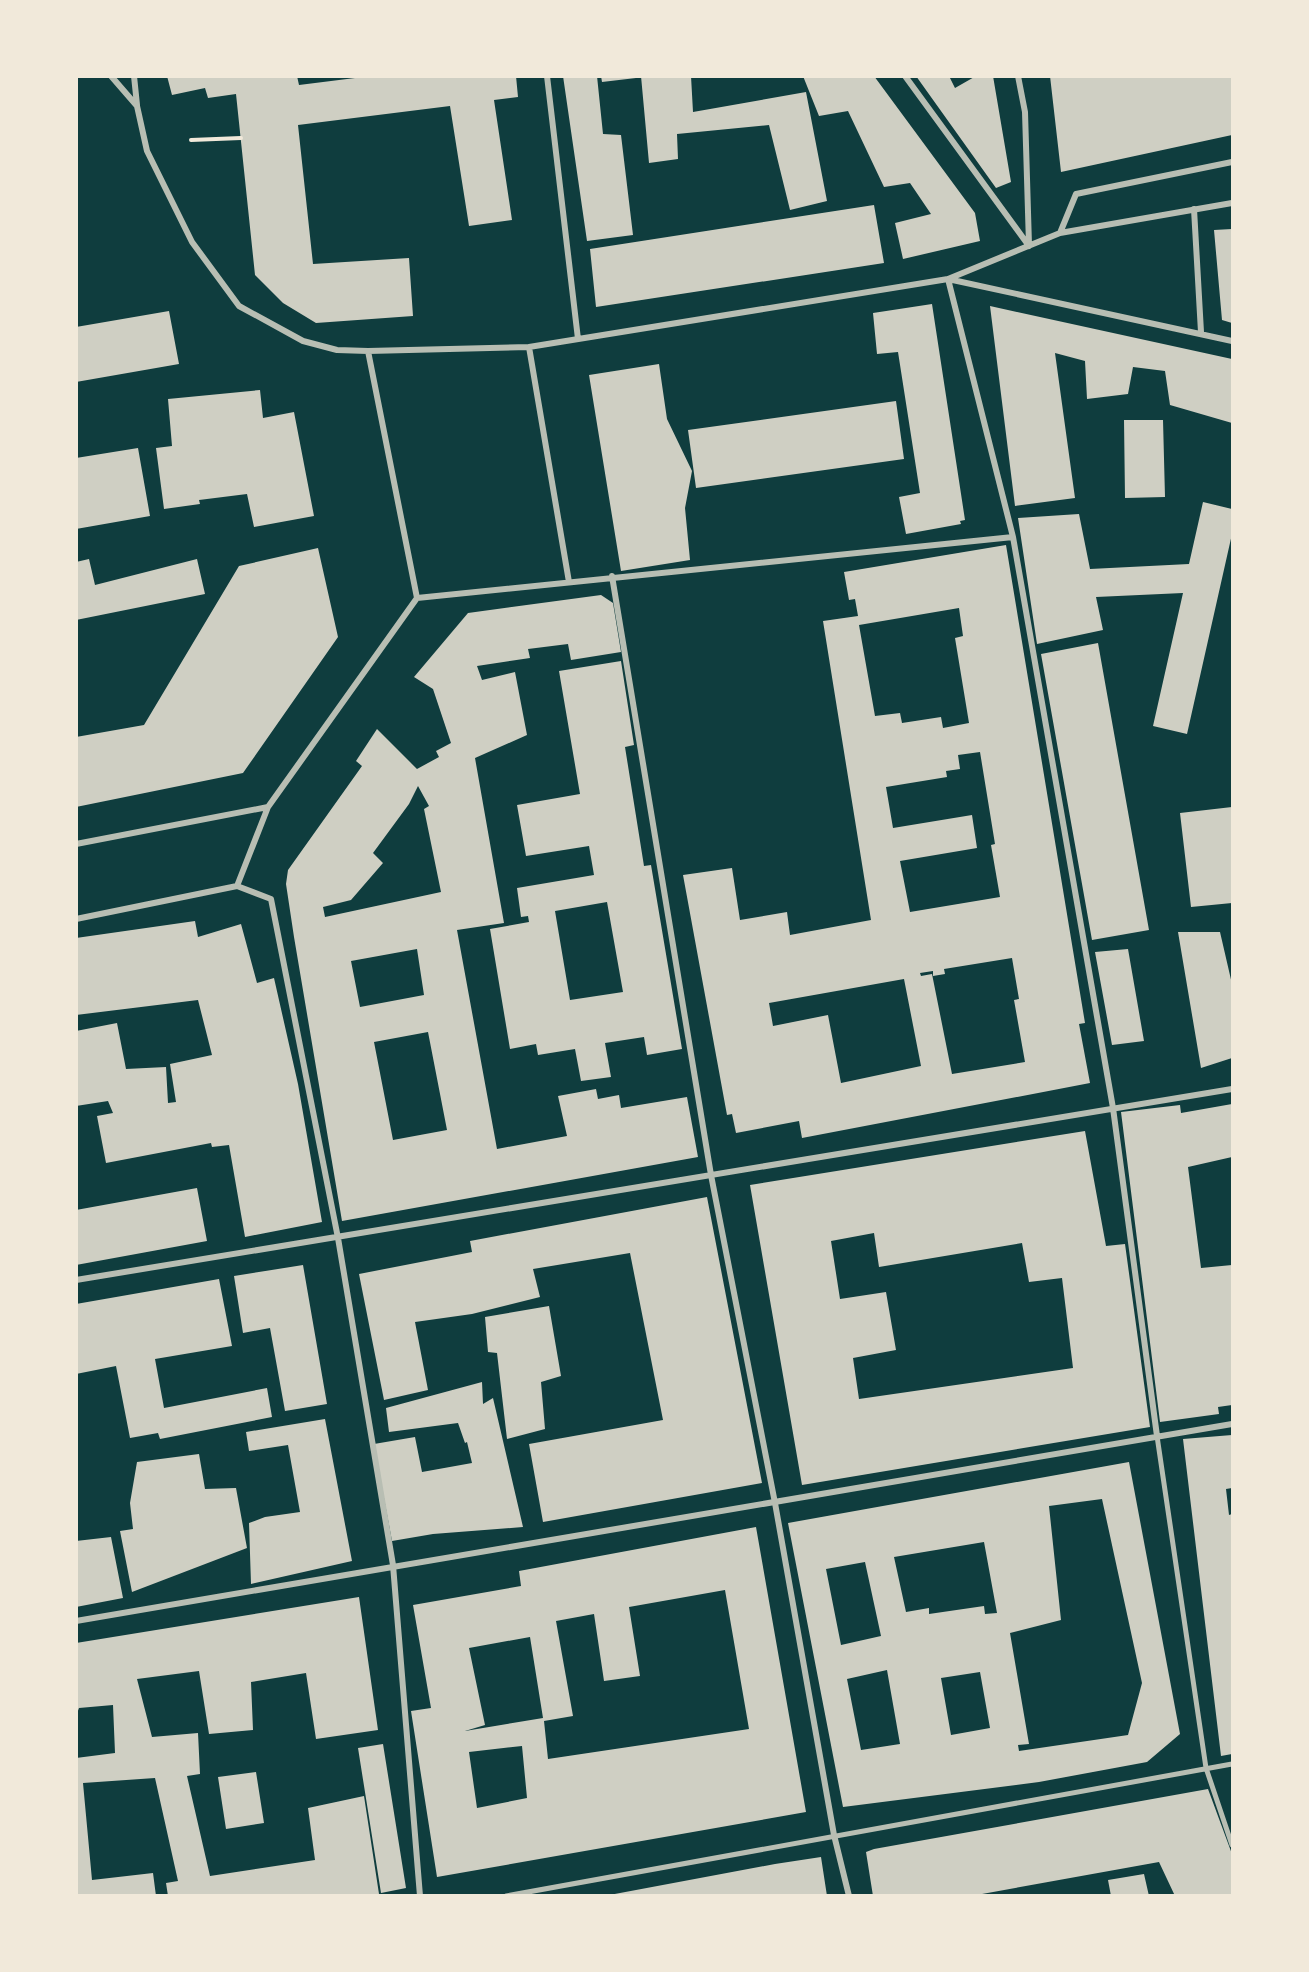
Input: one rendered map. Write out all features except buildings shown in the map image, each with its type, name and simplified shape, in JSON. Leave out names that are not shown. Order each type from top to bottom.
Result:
[{"type":"street","points":[[111,76],[137,106]]},
{"type":"street","points":[[134,76],[137,106],[147,151],[192,243],[239,306],[303,341],[337,350],[529,347],[948,279],[1060,233],[1233,203]]},
{"type":"street","points":[[547,76],[578,339]]},
{"type":"street","points":[[905,76],[1029,246]]},
{"type":"street","points":[[1018,76],[1025,112],[1029,246]]},
{"type":"street","points":[[1060,233],[1076,194],[1233,162]]},
{"type":"street","points":[[1194,209],[1201,332]]},
{"type":"street","points":[[948,279],[1233,340]]},
{"type":"street","points":[[948,279],[1012,537],[1113,1108],[1157,1436],[1206,1768],[1233,1845]]},
{"type":"street","points":[[529,347],[569,582]]},
{"type":"street","points":[[237,886],[268,807],[417,598],[368,351]]},
{"type":"street","points":[[417,598],[612,576],[1012,537]]},
{"type":"street","points":[[612,576],[711,1175],[775,1503],[834,1835],[849,1896]]},
{"type":"street","points":[[76,844],[268,807]]},
{"type":"street","points":[[76,919],[237,886],[271,899],[338,1238],[393,1565],[420,1896]]},
{"type":"street","points":[[76,1280],[1233,1089]]},
{"type":"street","points":[[76,1621],[393,1565],[775,1503],[1233,1424]]},
{"type":"street","points":[[506,1896],[1233,1764]]},
{"type":"path","points":[[191,140],[241,138]]}]
